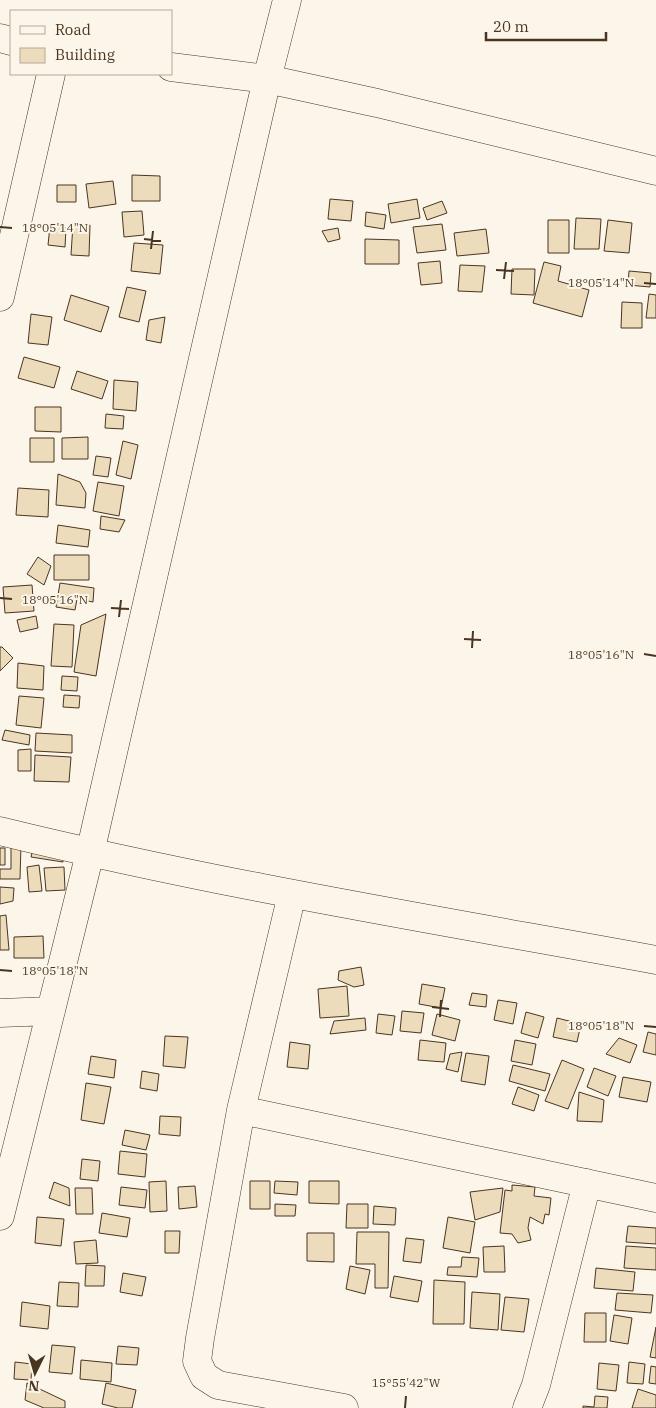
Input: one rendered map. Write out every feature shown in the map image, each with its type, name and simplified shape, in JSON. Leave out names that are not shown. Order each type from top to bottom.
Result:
[{"type":"street","points":[[0,1216],[90,853],[267,79],[287,0]]},
{"type":"street","points":[[172,67],[267,79],[377,103],[656,171]]},
{"type":"street","points":[[0,297],[51,75]]},
{"type":"street","points":[[0,831],[90,853],[292,894],[656,960]]},
{"type":"street","points":[[292,894],[241,1110],[201,1329],[197,1361],[204,1376],[218,1385],[344,1408]]},
{"type":"street","points":[[0,1013],[51,1011]]},
{"type":"street","points":[[241,1110],[656,1198]]},
{"type":"street","points":[[527,1408],[536,1385],[587,1183]]},
{"type":"building","points":[[132,175],[160,176],[160,201],[132,201]]},
{"type":"building","points":[[113,181],[116,204],[89,208],[86,184]]},
{"type":"building","points":[[57,185],[76,185],[76,202],[57,202]]},
{"type":"building","points":[[330,199],[353,201],[351,221],[328,219]]},
{"type":"building","points":[[417,199],[420,218],[391,223],[388,204]]},
{"type":"building","points":[[442,201],[447,213],[427,220],[423,208]]},
{"type":"building","points":[[142,211],[144,235],[124,237],[122,212]]},
{"type":"building","points":[[366,212],[386,215],[384,229],[365,226]]},
{"type":"building","points":[[576,218],[601,219],[599,249],[574,249]]},
{"type":"building","points":[[548,220],[569,220],[569,253],[548,253]]},
{"type":"building","points":[[608,220],[632,223],[629,253],[604,251]]},
{"type":"building","points":[[73,224],[90,225],[89,256],[71,255]]},
{"type":"building","points":[[442,224],[446,250],[417,253],[413,227]]},
{"type":"building","points":[[50,226],[66,228],[65,247],[48,245]]},
{"type":"building","points":[[338,228],[340,239],[328,242],[322,231]]},
{"type":"building","points":[[486,229],[489,253],[457,256],[454,233]]},
{"type":"building","points":[[365,239],[399,240],[399,264],[365,264]]},
{"type":"building","points":[[134,243],[163,245],[160,274],[131,271]]},
{"type":"building","points":[[440,261],[442,283],[421,285],[418,263]]},
{"type":"building","points":[[544,262],[561,266],[558,281],[589,290],[582,317],[533,303]]},
{"type":"building","points":[[460,265],[485,266],[482,292],[458,291]]},
{"type":"building","points":[[512,269],[535,269],[534,295],[511,294]]},
{"type":"building","points":[[629,271],[651,273],[650,287],[628,285]]},
{"type":"building","points":[[127,287],[146,291],[139,322],[119,317]]},
{"type":"building","points":[[649,294],[656,295],[656,318],[646,318]]},
{"type":"building","points":[[71,295],[109,307],[101,332],[64,320]]},
{"type":"building","points":[[622,302],[642,303],[642,328],[621,328]]},
{"type":"building","points":[[31,314],[52,317],[48,345],[28,343]]},
{"type":"building","points":[[165,317],[161,343],[146,340],[149,320]]},
{"type":"building","points":[[24,357],[60,367],[54,388],[18,378]]},
{"type":"building","points":[[77,371],[108,381],[102,399],[71,389]]},
{"type":"building","points":[[114,380],[138,382],[136,411],[113,409]]},
{"type":"building","points":[[35,407],[61,407],[61,432],[35,431]]},
{"type":"building","points":[[106,414],[124,416],[123,429],[105,428]]},
{"type":"building","points":[[88,437],[88,459],[62,459],[62,438]]},
{"type":"building","points":[[30,438],[54,438],[54,462],[30,462]]},
{"type":"building","points":[[123,441],[138,445],[131,479],[116,475]]},
{"type":"building","points":[[96,456],[111,458],[108,477],[93,475]]},
{"type":"building","points":[[58,474],[80,482],[86,493],[85,508],[56,505]]},
{"type":"building","points":[[98,482],[124,486],[119,516],[93,511]]},
{"type":"building","points":[[18,488],[49,490],[48,517],[16,515]]},
{"type":"building","points":[[101,516],[125,520],[119,532],[100,529]]},
{"type":"building","points":[[58,525],[90,530],[88,547],[56,543]]},
{"type":"building","points":[[54,555],[89,555],[89,580],[54,580]]},
{"type":"building","points":[[38,557],[51,566],[44,585],[27,574]]},
{"type":"building","points":[[60,583],[94,588],[93,602],[77,599],[75,610],[56,607]]},
{"type":"building","points":[[32,585],[34,611],[5,613],[3,587]]},
{"type":"building","points":[[106,614],[96,676],[74,672],[81,625]]},
{"type":"building","points":[[36,616],[38,628],[20,632],[17,620]]},
{"type":"building","points":[[54,624],[74,625],[72,667],[51,666]]},
{"type":"building","points":[[0,647],[13,658],[0,671]]},
{"type":"building","points":[[18,663],[44,666],[43,690],[17,688]]},
{"type":"building","points":[[62,676],[78,677],[77,691],[61,690]]},
{"type":"building","points":[[64,695],[80,696],[79,708],[63,707]]},
{"type":"building","points":[[19,696],[44,698],[41,728],[16,725]]},
{"type":"building","points":[[5,730],[30,735],[29,745],[2,740]]},
{"type":"building","points":[[36,733],[72,735],[72,753],[35,751]]},
{"type":"building","points":[[31,749],[31,771],[18,771],[18,750]]},
{"type":"building","points":[[35,755],[71,757],[69,782],[34,781]]},
{"type":"building","points":[[11,844],[21,844],[20,879],[0,879],[0,869],[11,869]]},
{"type":"building","points":[[34,845],[64,851],[63,862],[31,857]]},
{"type":"building","points":[[0,848],[5,848],[5,865],[0,865]]},
{"type":"building","points":[[39,865],[42,891],[29,892],[27,867]]},
{"type":"building","points":[[64,867],[65,890],[46,891],[44,868]]},
{"type":"building","points":[[0,887],[14,888],[13,901],[0,904]]},
{"type":"building","points":[[6,915],[9,950],[0,950],[0,916]]},
{"type":"building","points":[[43,936],[44,958],[14,958],[14,937]]},
{"type":"building","points":[[361,967],[364,985],[354,987],[338,980],[339,971]]},
{"type":"building","points":[[422,984],[445,988],[441,1008],[419,1004]]},
{"type":"building","points":[[347,986],[349,1016],[320,1018],[318,989]]},
{"type":"building","points":[[472,993],[487,995],[486,1007],[469,1005]]},
{"type":"building","points":[[498,1000],[517,1003],[513,1024],[494,1020]]},
{"type":"building","points":[[402,1011],[424,1013],[421,1033],[400,1031]]},
{"type":"building","points":[[526,1012],[544,1017],[538,1038],[521,1033]]},
{"type":"building","points":[[378,1014],[395,1016],[392,1035],[376,1033]]},
{"type":"building","points":[[437,1014],[460,1020],[455,1041],[432,1035]]},
{"type":"building","points":[[365,1018],[366,1030],[330,1034],[334,1021]]},
{"type":"building","points":[[557,1018],[581,1024],[577,1042],[553,1037]]},
{"type":"building","points":[[648,1032],[656,1034],[656,1055],[643,1052]]},
{"type":"building","points":[[165,1036],[188,1037],[185,1068],[163,1066]]},
{"type":"building","points":[[619,1038],[637,1045],[630,1063],[606,1054]]},
{"type":"building","points":[[420,1040],[446,1043],[444,1062],[418,1060]]},
{"type":"building","points":[[515,1040],[536,1044],[532,1065],[511,1061]]},
{"type":"building","points":[[290,1042],[310,1045],[308,1069],[287,1067]]},
{"type":"building","points":[[462,1052],[458,1072],[446,1069],[450,1054]]},
{"type":"building","points":[[466,1053],[489,1056],[485,1085],[461,1081]]},
{"type":"building","points":[[91,1056],[116,1060],[114,1078],[88,1074]]},
{"type":"building","points":[[562,1060],[584,1069],[568,1109],[545,1101]]},
{"type":"building","points":[[513,1065],[550,1074],[545,1091],[509,1081]]},
{"type":"building","points":[[594,1068],[616,1076],[608,1096],[587,1087]]},
{"type":"building","points":[[142,1071],[159,1074],[157,1091],[140,1088]]},
{"type":"building","points":[[623,1077],[651,1082],[647,1102],[619,1097]]},
{"type":"building","points":[[86,1083],[111,1087],[104,1124],[81,1120]]},
{"type":"building","points":[[518,1087],[539,1095],[534,1111],[512,1104]]},
{"type":"building","points":[[579,1092],[604,1100],[602,1122],[577,1121]]},
{"type":"building","points":[[160,1116],[181,1117],[180,1136],[159,1134]]},
{"type":"building","points":[[125,1130],[150,1135],[146,1150],[122,1145]]},
{"type":"building","points":[[120,1151],[147,1154],[145,1177],[118,1174]]},
{"type":"building","points":[[82,1159],[100,1161],[98,1181],[80,1179]]},
{"type":"building","points":[[166,1181],[167,1211],[150,1212],[149,1182]]},
{"type":"building","points":[[250,1181],[270,1181],[270,1209],[250,1209]]},
{"type":"building","points":[[275,1181],[298,1182],[297,1195],[274,1193]]},
{"type":"building","points":[[309,1181],[339,1181],[339,1204],[309,1203]]},
{"type":"building","points":[[54,1182],[69,1188],[70,1206],[49,1198]]},
{"type":"building","points":[[512,1185],[535,1187],[534,1196],[551,1198],[549,1215],[545,1214],[543,1224],[530,1217],[528,1228],[531,1240],[518,1243],[512,1234],[500,1233],[505,1190],[512,1191]]},
{"type":"building","points":[[195,1186],[197,1207],[179,1209],[178,1187]]},
{"type":"building","points":[[121,1187],[147,1190],[145,1208],[119,1205]]},
{"type":"building","points":[[75,1188],[92,1188],[93,1214],[76,1214]]},
{"type":"building","points":[[503,1188],[500,1212],[475,1220],[470,1192]]},
{"type":"building","points":[[275,1204],[296,1205],[295,1216],[275,1216]]},
{"type":"building","points":[[347,1204],[368,1204],[368,1228],[346,1228]]},
{"type":"building","points":[[374,1206],[396,1208],[395,1225],[373,1224]]},
{"type":"building","points":[[102,1213],[130,1218],[127,1237],[99,1233]]},
{"type":"building","points":[[37,1217],[64,1219],[61,1246],[35,1243]]},
{"type":"building","points":[[448,1217],[475,1222],[470,1253],[443,1248]]},
{"type":"building","points":[[628,1226],[656,1228],[656,1244],[626,1242]]},
{"type":"building","points":[[165,1231],[180,1231],[179,1253],[165,1253]]},
{"type":"building","points":[[357,1232],[389,1232],[388,1288],[375,1288],[375,1264],[356,1264]]},
{"type":"building","points":[[307,1233],[334,1233],[334,1262],[307,1261]]},
{"type":"building","points":[[406,1238],[424,1240],[421,1263],[403,1261]]},
{"type":"building","points":[[96,1240],[98,1263],[76,1264],[74,1242]]},
{"type":"building","points":[[504,1246],[505,1272],[484,1272],[483,1247]]},
{"type":"building","points":[[626,1246],[656,1248],[656,1270],[624,1268]]},
{"type":"building","points":[[462,1257],[479,1258],[477,1277],[447,1275],[448,1267],[461,1267]]},
{"type":"building","points":[[86,1265],[105,1266],[104,1286],[85,1286]]},
{"type":"building","points":[[350,1266],[370,1270],[365,1294],[346,1289]]},
{"type":"building","points":[[596,1268],[635,1272],[633,1291],[594,1288]]},
{"type":"building","points":[[123,1273],[146,1277],[142,1296],[120,1292]]},
{"type":"building","points":[[394,1276],[422,1281],[418,1302],[390,1297]]},
{"type":"building","points":[[434,1280],[465,1282],[464,1324],[433,1324]]},
{"type":"building","points":[[59,1282],[79,1283],[78,1307],[57,1306]]},
{"type":"building","points":[[472,1292],[500,1294],[498,1330],[470,1328]]},
{"type":"building","points":[[617,1293],[653,1295],[651,1313],[615,1310]]},
{"type":"building","points":[[505,1297],[529,1299],[524,1332],[501,1330]]},
{"type":"building","points":[[22,1302],[50,1306],[48,1329],[20,1326]]},
{"type":"building","points":[[585,1313],[606,1313],[606,1342],[584,1342]]},
{"type":"building","points":[[614,1315],[632,1318],[628,1344],[610,1341]]},
{"type":"building","points":[[656,1327],[656,1358],[650,1357]]},
{"type":"building","points":[[52,1345],[75,1347],[72,1374],[49,1372]]},
{"type":"building","points":[[118,1346],[139,1348],[137,1365],[116,1364]]},
{"type":"building","points":[[81,1360],[112,1363],[111,1382],[80,1379]]},
{"type":"building","points":[[15,1362],[32,1364],[31,1380],[14,1379]]},
{"type":"building","points":[[629,1362],[645,1364],[643,1384],[627,1383]]},
{"type":"building","points":[[599,1363],[619,1365],[616,1391],[597,1389]]},
{"type":"building","points":[[651,1366],[656,1367],[656,1384],[649,1383]]},
{"type":"building","points":[[27,1383],[65,1401],[65,1408],[44,1408],[25,1400]]},
{"type":"building","points":[[106,1383],[136,1390],[132,1408],[118,1408],[102,1404]]},
{"type":"building","points":[[638,1389],[656,1395],[656,1408],[632,1408]]},
{"type":"building","points":[[595,1396],[608,1397],[607,1408],[583,1408],[583,1406],[594,1407]]}]
